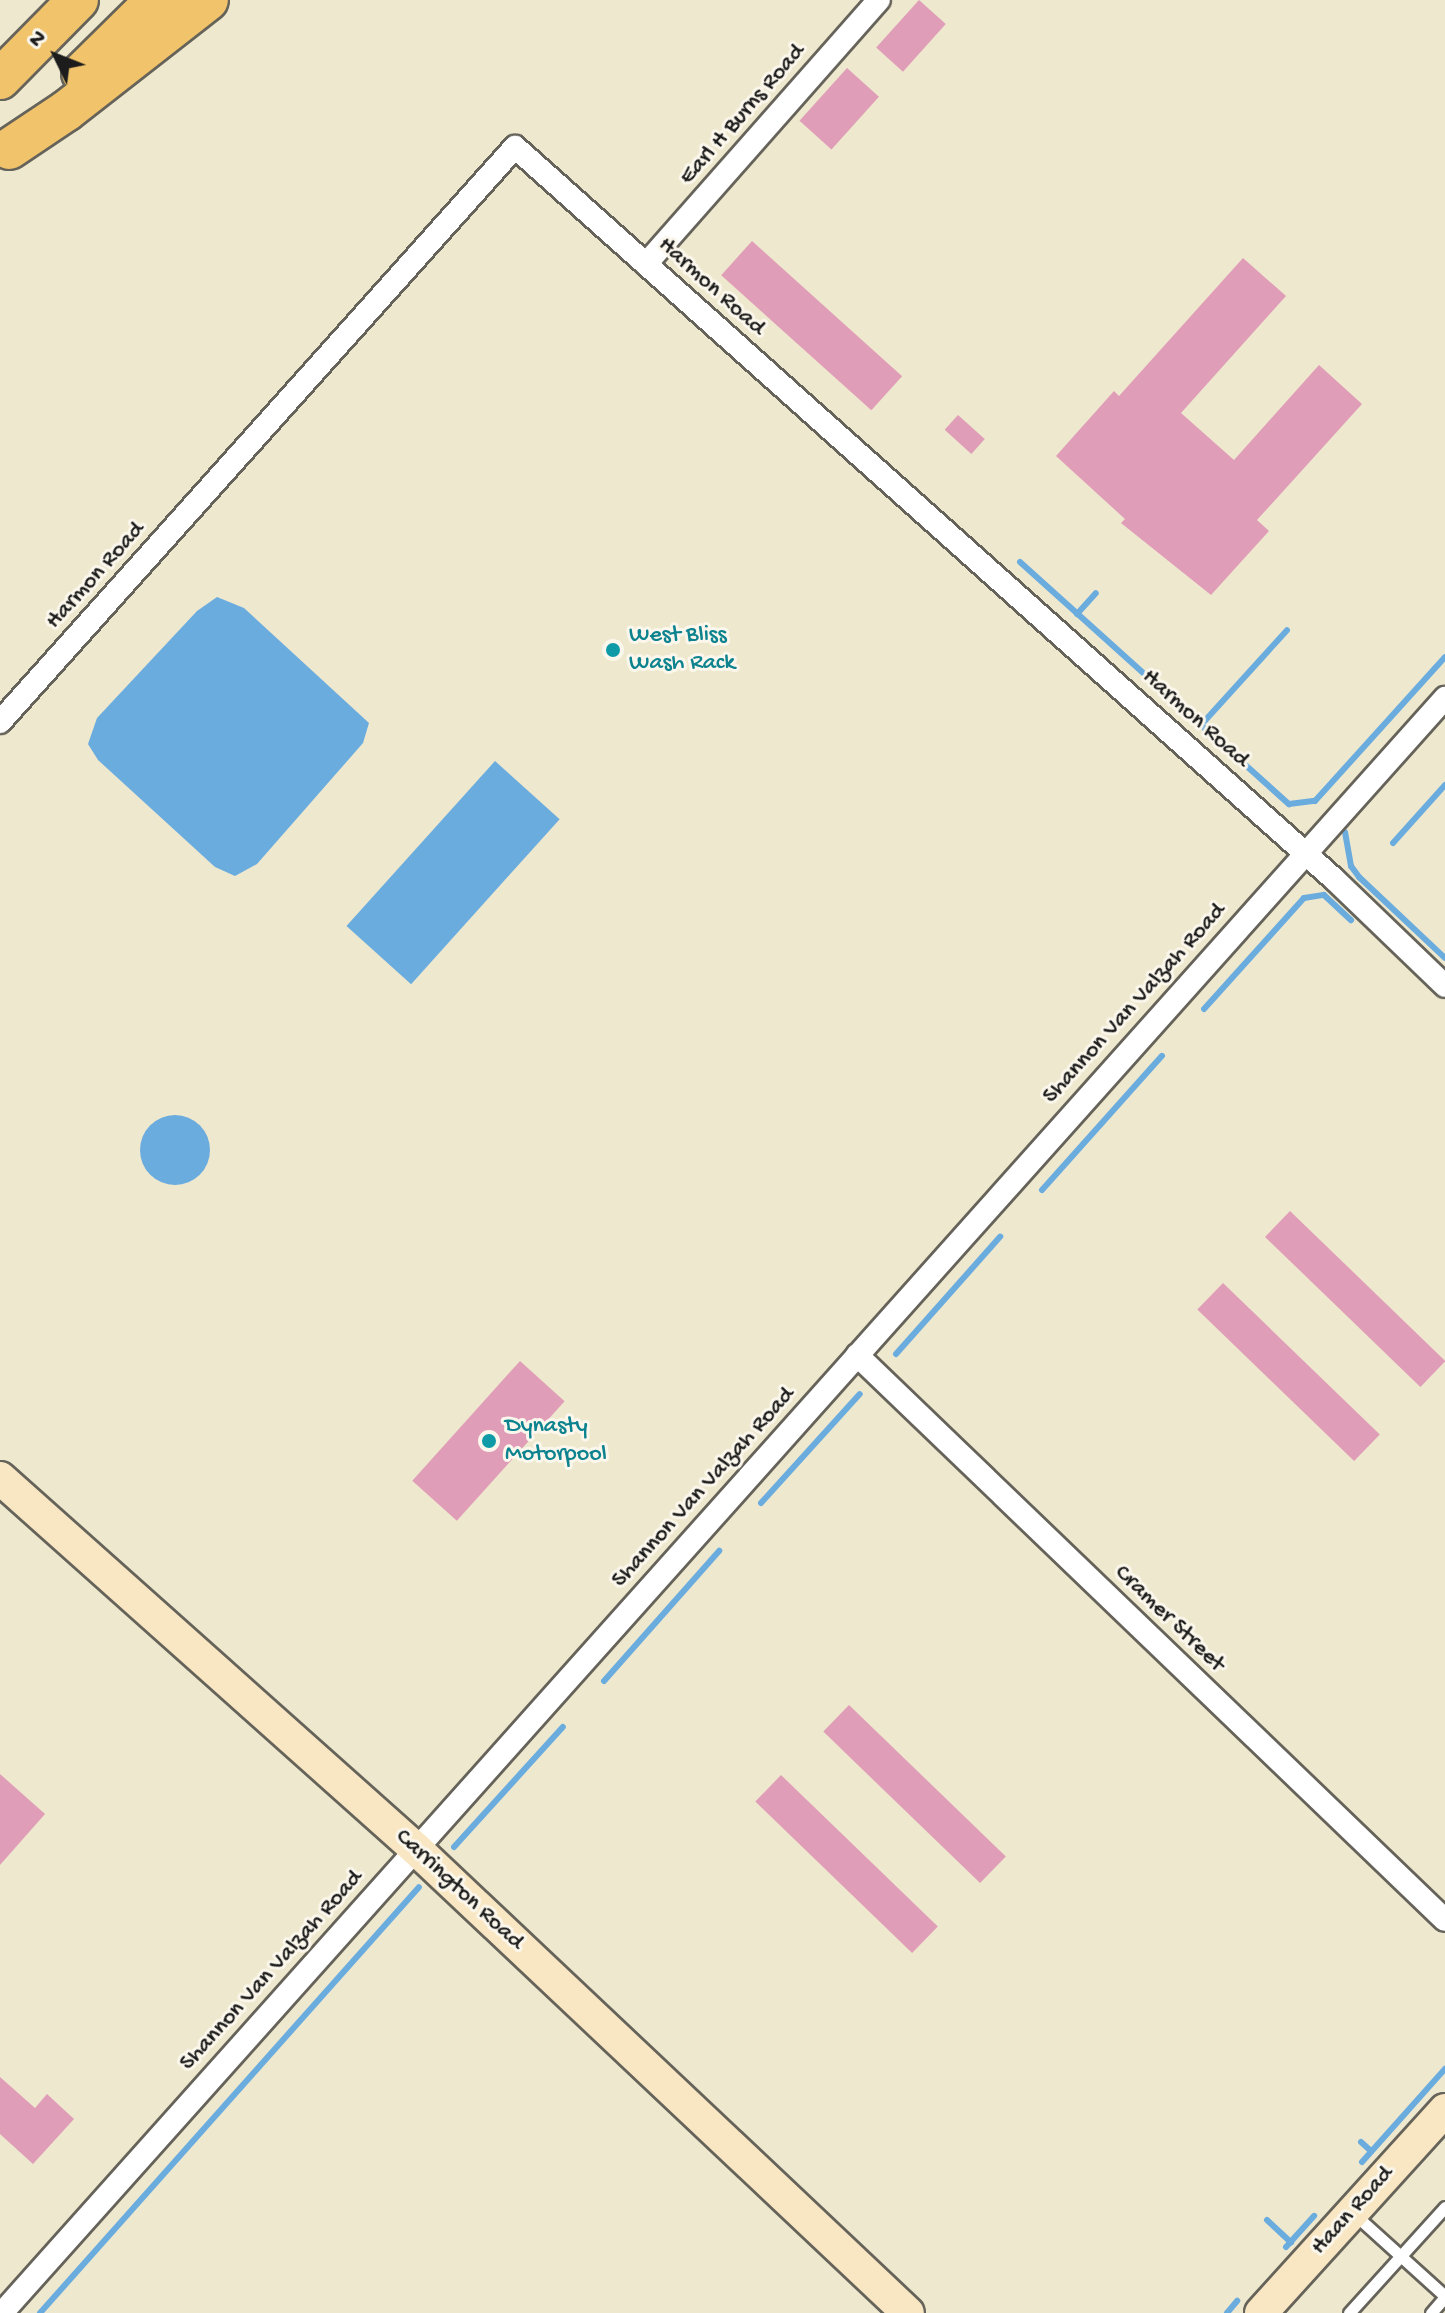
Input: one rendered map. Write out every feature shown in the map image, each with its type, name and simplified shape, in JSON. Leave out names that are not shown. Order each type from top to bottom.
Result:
[{"type":"highway","points":[[0,79],[78,0]]},
{"type":"highway","points":[[4,153],[156,0]]},
{"type":"highway","points":[[4,153],[66,111],[208,0]]},
{"type":"street","name":"Earl H Burns Road","points":[[646,264],[879,0]]},
{"type":"street","name":"Harmon Road","points":[[0,722],[515,147],[1305,853],[1445,986]]},
{"type":"street","name":"Shannon Van Valzah Road","points":[[2,2313],[1445,698]]},
{"type":"street","name":"Cramer Street","points":[[857,1355],[1445,1920]]},
{"type":"street","name":"Carrington Road","points":[[0,1478],[416,1849],[908,2313]]},
{"type":"street","name":"Haan Road","points":[[1261,2313],[1445,2110]]},
{"type":"lane","points":[[1349,2313],[1445,2207]]},
{"type":"lane","points":[[1352,2213],[1445,2296],[1431,2313]]},
{"type":"water","points":[[217,597],[244,608],[369,723],[363,743],[257,864],[235,876],[215,867],[98,760],[88,744],[97,718],[197,611]]},
{"type":"water","points":[[495,761],[560,819],[411,984],[346,926]]},
{"type":"water","points":[[175,1115],[194,1121],[204,1131],[210,1150],[204,1169],[194,1179],[175,1185],[156,1179],[146,1169],[140,1150],[146,1131],[156,1121]]},
{"type":"building","points":[[919,0],[946,24],[903,72],[876,48]]},
{"type":"building","points":[[847,68],[879,97],[831,150],[799,121]]},
{"type":"building","points":[[752,241],[902,376],[871,410],[721,275]]},
{"type":"building","points":[[1243,258],[1286,296],[1181,413],[1234,460],[1319,365],[1362,404],[1257,520],[1269,531],[1211,595],[1121,523],[1125,519],[1056,456],[1114,391],[1119,396]]},
{"type":"building","points":[[958,415],[985,439],[971,454],[945,430]]},
{"type":"building","points":[[1290,1211],[1445,1361],[1420,1387],[1265,1237]]},
{"type":"building","points":[[1223,1283],[1380,1434],[1354,1461],[1197,1310]]},
{"type":"building","name":"Dynasty Motorpool","points":[[520,1361],[565,1401],[457,1521],[412,1481]]},
{"type":"building","points":[[849,1705],[1006,1856],[980,1883],[823,1732]]},
{"type":"building","points":[[0,1774],[45,1814],[0,1865]]},
{"type":"building","points":[[781,1775],[938,1926],[912,1953],[755,1802]]},
{"type":"building","points":[[0,2077],[35,2108],[47,2094],[74,2119],[33,2164],[0,2134]]},
{"type":"waterway","points":[[1020,562],[1289,804],[1315,801],[1445,657]]},
{"type":"waterway","points":[[1077,614],[1096,593]]},
{"type":"waterway","points":[[1201,725],[1287,630]]},
{"type":"waterway","points":[[1393,843],[1445,785]]},
{"type":"waterway","points":[[1345,832],[1351,866],[1359,877],[1445,958]]},
{"type":"waterway","points":[[1204,1009],[1304,898],[1324,895],[1351,920]]},
{"type":"waterway","points":[[1042,1190],[1162,1056]]},
{"type":"waterway","points":[[896,1354],[1000,1237]]},
{"type":"waterway","points":[[761,1503],[860,1394]]},
{"type":"waterway","points":[[604,1681],[719,1551]]},
{"type":"waterway","points":[[454,1847],[563,1727]]},
{"type":"waterway","points":[[40,2313],[419,1887]]},
{"type":"waterway","points":[[1362,2162],[1445,2069]]},
{"type":"waterway","points":[[1361,2142],[1371,2151]]},
{"type":"waterway","points":[[1286,2247],[1314,2216]]},
{"type":"waterway","points":[[1267,2220],[1291,2242]]},
{"type":"waterway","points":[[1227,2313],[1237,2301]]},
{"type":"place","name":"West Bliss Wash Rack","points":[[613,650]]},
{"type":"place","name":"Dynasty Motorpool","points":[[489,1441]]}]
